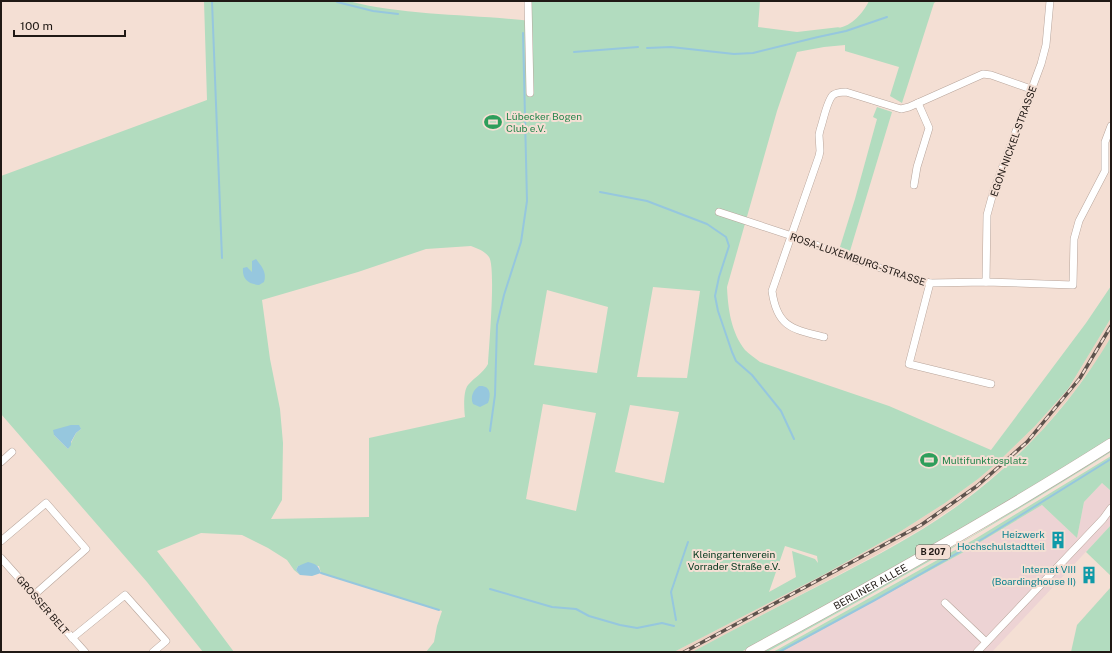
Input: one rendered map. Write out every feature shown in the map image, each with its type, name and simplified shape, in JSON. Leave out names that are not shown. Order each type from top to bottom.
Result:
[{"type":"main road","name":"BERLINER ALLEE","points":[[751,652],[937,549],[999,513],[1111,444]]},
{"type":"street","points":[[528,1],[530,93]]},
{"type":"street","name":"EGON-NICKEL-STRASSE","points":[[986,282],[987,214],[993,193],[1044,54],[1050,1]]},
{"type":"street","points":[[824,337],[791,328],[783,322],[773,300],[772,291],[818,162],[820,151],[820,130],[830,100],[834,95],[839,92],[846,92],[901,109],[983,74],[992,75],[1031,89]]},
{"type":"street","points":[[914,185],[917,167],[929,128],[918,103]]},
{"type":"street","name":"ROSA-LUXEMBURG-STRASSE","points":[[719,212],[792,236],[864,263],[930,283],[986,282],[1073,285],[1074,239],[1079,221],[1105,171],[1105,142],[1111,126]]},
{"type":"street","points":[[930,283],[909,364],[991,384]]},
{"type":"street","points":[[1,462],[12,452]]},
{"type":"street","points":[[1,542],[46,503],[86,549],[34,595]]},
{"type":"street","points":[[977,652],[1111,508]]},
{"type":"street","name":"GROSSER BELT","points":[[1,558],[85,652]]},
{"type":"street","points":[[72,638],[125,596],[166,641],[153,652]]},
{"type":"street","points":[[944,603],[984,644],[988,652]]},
{"type":"shaded area","points":[[1111,318],[1111,337],[1100,356],[1074,392],[1039,434],[1000,471],[959,504],[923,528],[876,555],[692,652],[674,652],[823,575],[898,533],[945,503],[978,479],[1035,426],[1068,389]]},
{"type":"shaded area","points":[[1102,483],[1111,491],[1111,525],[992,652],[781,652],[962,553],[1042,505],[1077,538],[1084,502]]},
{"type":"green space","name":"Kleingartenverein Vorrader Straße e.V.","points":[[204,1],[348,1],[370,6],[416,12],[531,21],[531,1],[760,1],[758,27],[797,32],[840,27],[838,28],[848,25],[864,10],[869,1],[937,1],[934,3],[902,103],[890,96],[899,67],[845,51],[845,45],[797,52],[777,111],[727,287],[728,304],[736,336],[745,350],[760,362],[889,406],[991,450],[1086,323],[1111,286],[1111,318],[1068,389],[1035,426],[978,479],[945,503],[898,533],[823,575],[674,652],[426,652],[434,642],[442,611],[321,573],[319,566],[298,566],[296,570],[300,575],[294,570],[287,560],[268,548],[242,535],[201,533],[157,551],[234,652],[203,652],[147,582],[1,414],[1,176],[207,100]],"holes":[[[471,246],[483,252],[489,257],[492,276],[492,308],[488,364],[466,388],[464,400],[465,417],[369,438],[369,517],[271,519],[282,500],[283,443],[280,409],[270,359],[262,300],[358,272],[426,249]],[[653,287],[700,291],[687,378],[637,377]],[[547,290],[608,307],[597,373],[534,365]],[[543,404],[596,413],[576,511],[526,499]],[[630,405],[679,412],[664,483],[615,472]],[[81,429],[76,433],[68,449],[54,435]],[[785,546],[817,556],[818,563],[815,559],[792,551],[796,577],[769,592]]]},
{"type":"green space","points":[[877,107],[892,112],[850,251],[840,247],[877,119],[873,117]]},
{"type":"green space","points":[[1111,337],[1111,438],[997,509],[846,595],[741,652],[692,652],[894,546],[928,526],[960,504],[982,487],[1025,449],[1063,407],[1096,361]]},
{"type":"green space","points":[[1111,450],[1111,452],[1069,478],[1026,504],[940,555],[767,652],[763,652],[972,536]]},
{"type":"green space","points":[[1111,456],[1111,491],[1102,483],[1084,502],[1077,538],[1042,505],[962,553],[781,652],[773,652],[975,539]]},
{"type":"green space","points":[[1111,525],[1111,576],[1086,552]]},
{"type":"green space","points":[[1111,587],[1111,652],[1071,652],[1077,625]]},
{"type":"water","points":[[256,259],[265,275],[264,282],[259,285],[246,280],[243,272],[243,268],[247,267],[252,272],[252,261]]},
{"type":"water","points":[[479,386],[486,387],[490,394],[488,403],[480,407],[473,404],[472,399],[475,390]]},
{"type":"water","points":[[71,425],[79,425],[81,429],[76,433],[68,449],[54,435],[53,430]]},
{"type":"water","points":[[308,562],[316,565],[321,573],[312,576],[300,575],[296,570],[298,566]]},
{"type":"waterway","points":[[212,1],[222,258]]},
{"type":"waterway","points":[[337,2],[373,11],[398,14]]},
{"type":"waterway","points":[[647,48],[671,47],[734,54],[753,53],[846,31],[887,17]]},
{"type":"waterway","points":[[490,431],[495,395],[497,325],[504,295],[521,242],[527,201],[523,33]]},
{"type":"waterway","points":[[574,52],[638,47]]},
{"type":"waterway","points":[[600,192],[647,201],[707,224],[726,237],[729,246],[719,277],[715,296],[718,311],[736,361],[752,375],[781,411],[794,439]]},
{"type":"waterway","points":[[779,652],[875,600],[984,538],[1111,459]]},
{"type":"waterway","points":[[676,620],[671,592],[688,542]]},
{"type":"waterway","points":[[321,573],[439,610]]},
{"type":"waterway","points":[[490,589],[552,607],[576,609],[589,616],[620,625],[637,628],[662,623],[674,626]]},
{"type":"railway","points":[[684,652],[921,525],[977,486],[1027,442],[1080,378],[1111,326]]},
{"type":"place","name":"Lübecker Bogen Club e.V.","points":[[493,122]]},
{"type":"place","name":"Multifunktiosplatz","points":[[929,460]]},
{"type":"place","name":"Heizwerk Hochschulstadtteil","points":[[1058,540]]},
{"type":"place","name":"Internat VIII (Boardinghouse II)","points":[[1089,575]]}]
